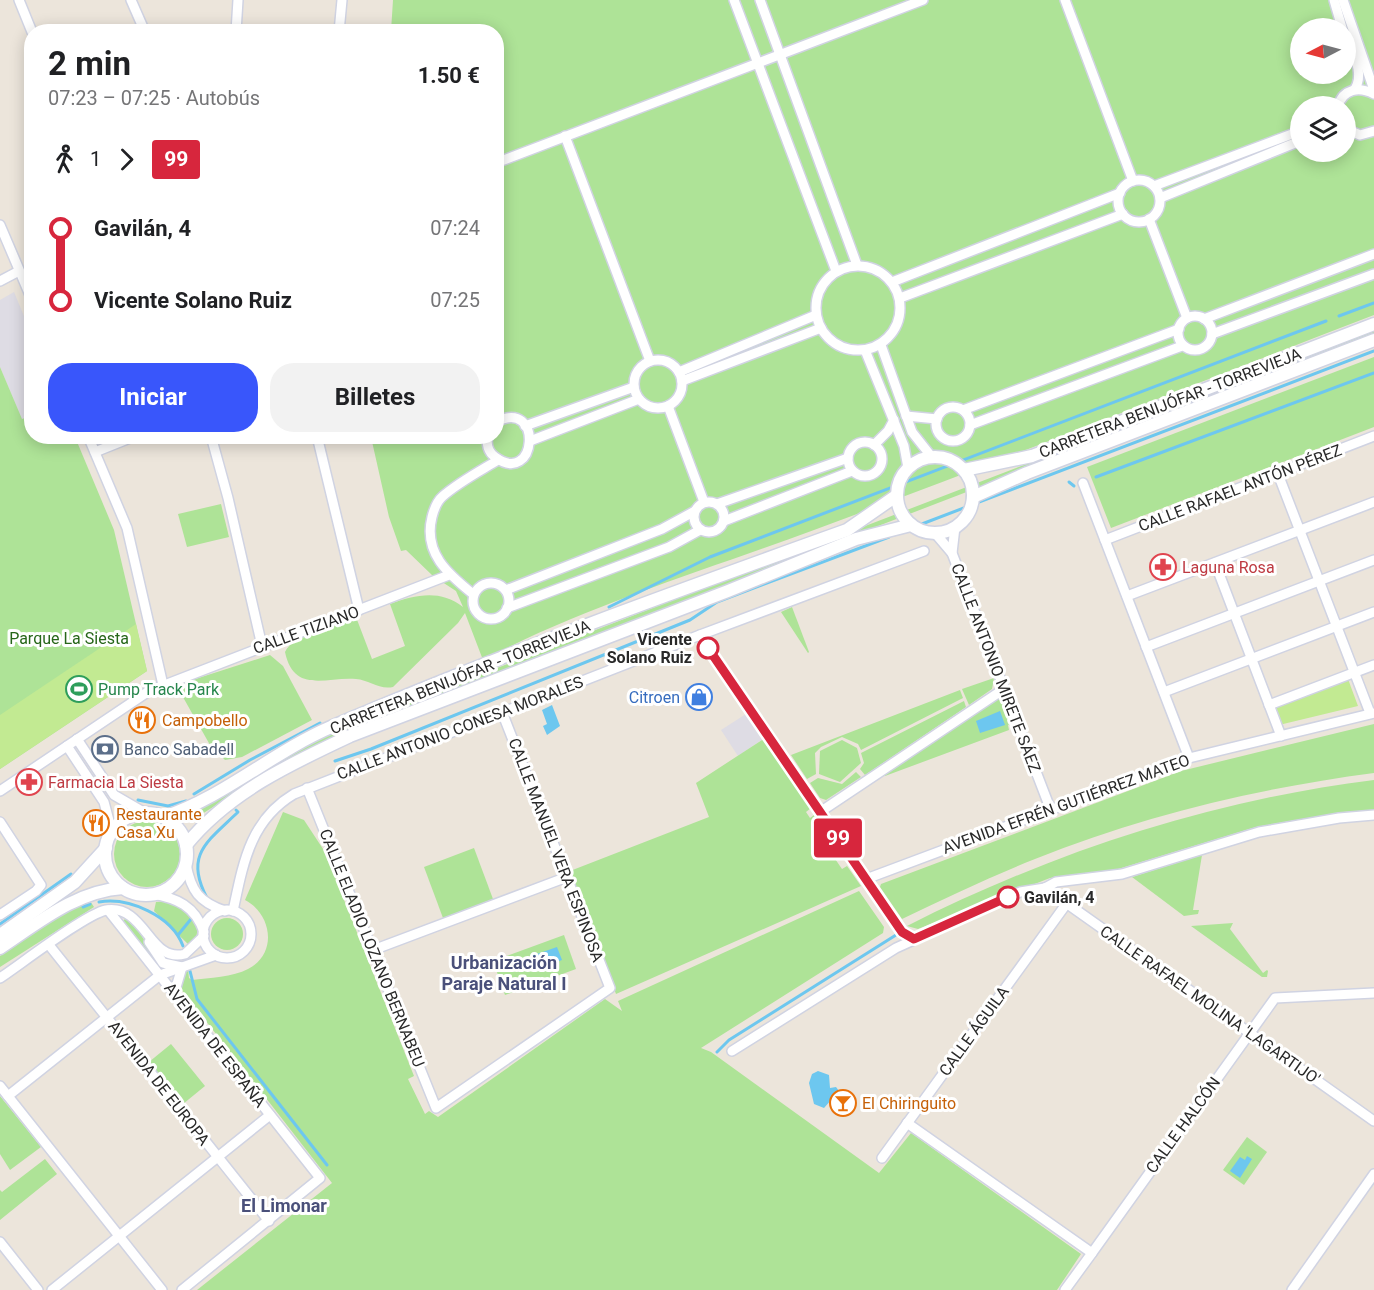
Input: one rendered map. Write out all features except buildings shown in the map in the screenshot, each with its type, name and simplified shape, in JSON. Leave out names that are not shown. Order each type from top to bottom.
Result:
[{"type":"main road","name":"CARRETERA BENIJÓFAR - TORREVIEJA","points":[[964,470],[1032,456],[1374,324]]},
{"type":"main road","name":"CARRETERA BENIJÓFAR - TORREVIEJA","points":[[973,497],[1027,473],[1374,340]]},
{"type":"main road","points":[[932,456],[950,459],[964,470],[972,488],[973,497],[969,512],[955,527],[935,533],[926,532],[911,525],[898,508],[896,496],[898,483],[908,468],[918,460],[932,456]]},
{"type":"main road","name":"CARRETERA BENIJÓFAR - TORREVIEJA","points":[[164,817],[195,805],[328,729],[495,661],[847,530],[896,496]]},
{"type":"main road","name":"CARRETERA BENIJÓFAR - TORREVIEJA","points":[[186,844],[205,822],[227,803],[301,759],[350,736],[728,591],[856,539],[911,525]]},
{"type":"main road","points":[[0,935],[75,882],[106,848],[112,832],[126,818],[145,813],[164,817],[180,831],[186,844],[186,864],[173,885],[152,894],[137,894],[123,888],[110,873],[106,848]]},
{"type":"main road","points":[[0,948],[54,912],[83,897],[98,891],[123,888]]},
{"type":"street","points":[[19,0],[29,24]]},
{"type":"street","points":[[132,0],[142,24]]},
{"type":"street","points":[[236,24],[238,0]]},
{"type":"street","points":[[340,24],[342,0]]},
{"type":"street","points":[[734,0],[836,271]]},
{"type":"street","points":[[760,0],[857,265]]},
{"type":"street","points":[[504,160],[782,56],[923,0]]},
{"type":"street","points":[[1065,0],[1133,181]]},
{"type":"street","points":[[1334,0],[1339,18]]},
{"type":"street","points":[[1343,0],[1374,92]]},
{"type":"street","points":[[1355,89],[1359,80],[1356,62]]},
{"type":"street","points":[[1344,96],[1355,89],[1374,92]]},
{"type":"street","points":[[1356,134],[1360,135],[1374,131]]},
{"type":"street","points":[[1154,186],[1290,135]]},
{"type":"street","points":[[565,136],[650,361]]},
{"type":"street","points":[[1160,198],[1290,145]]},
{"type":"street","points":[[1133,181],[1147,181],[1154,186],[1160,198],[1156,214],[1149,219],[1133,220],[1123,214],[1118,202],[1124,186],[1133,181]]},
{"type":"street","points":[[892,282],[1120,193]]},
{"type":"street","points":[[900,298],[1123,214]]},
{"type":"street","points":[[1149,219],[1187,318]]},
{"type":"street","points":[[0,225],[24,282]]},
{"type":"street","points":[[1204,319],[1374,254]]},
{"type":"street","points":[[857,265],[877,269],[892,282],[900,298],[900,316],[894,332],[880,345],[865,350],[846,349],[830,340],[821,328],[816,315],[821,287],[836,271],[857,265]]},
{"type":"street","points":[[0,281],[19,270]]},
{"type":"street","points":[[1212,334],[1374,274]]},
{"type":"street","points":[[681,376],[816,315]]},
{"type":"street","points":[[937,419],[948,408],[963,410],[1179,329],[1187,318],[1195,316],[1204,319],[1210,325],[1212,334],[1209,342],[1203,348],[1194,350],[1182,346],[970,425]]},
{"type":"street","points":[[681,376],[821,328]]},
{"type":"street","points":[[1179,329],[1182,346]]},
{"type":"street","points":[[880,345],[912,432],[932,456]]},
{"type":"street","points":[[865,350],[904,446],[908,468]]},
{"type":"street","points":[[662,360],[681,376],[682,393],[668,406],[654,408],[639,399],[634,387],[636,373],[650,361],[662,360]]},
{"type":"street","points":[[525,426],[634,387]]},
{"type":"street","points":[[531,441],[639,399]]},
{"type":"street","points":[[668,406],[704,502]]},
{"type":"street","points":[[937,419],[940,435],[950,441],[966,435],[970,425],[963,410]]},
{"type":"street","points":[[906,416],[937,419]]},
{"type":"street","points":[[487,444],[491,454],[498,460],[514,463],[525,457],[531,441],[530,433],[525,426],[510,418],[504,420]]},
{"type":"street","points":[[874,445],[888,431],[894,420]]},
{"type":"street","name":"CALLE RAFAEL ANTÓN PÉREZ","points":[[1105,540],[1374,436]]},
{"type":"street","points":[[704,502],[717,504],[848,458],[855,446],[866,442],[874,445],[881,457],[876,472],[861,476],[852,471],[848,458]]},
{"type":"street","points":[[92,444],[127,528],[163,685]]},
{"type":"street","points":[[95,452],[115,444]]},
{"type":"street","points":[[212,444],[228,498],[262,646]]},
{"type":"street","points":[[320,444],[359,610]]},
{"type":"street","points":[[473,594],[449,575],[439,562],[432,546],[431,521],[441,497],[498,460]]},
{"type":"street","points":[[724,521],[852,471]]},
{"type":"street","points":[[1278,474],[1372,713]]},
{"type":"street","points":[[1083,483],[1189,758]]},
{"type":"street","points":[[506,590],[662,529],[695,511],[704,502]]},
{"type":"street","points":[[1127,596],[1374,502]]},
{"type":"street","points":[[695,511],[695,525],[700,530],[709,533],[717,531],[725,515],[717,504]]},
{"type":"street","name":"CALLE ANTONIO MIRETE SÁEZ","points":[[955,527],[952,553],[1050,808]]},
{"type":"street","points":[[507,608],[509,599],[506,590],[498,584],[488,582],[479,586],[473,594],[473,605],[479,615],[489,619],[500,616],[507,608],[669,547],[700,530]]},
{"type":"street","points":[[935,533],[952,553]]},
{"type":"street","name":"CALLE ANTONIO CONESA MORALES","points":[[229,911],[255,831],[274,807],[307,788],[700,635],[924,551]]},
{"type":"street","points":[[1146,647],[1374,560]]},
{"type":"street","points":[[1215,563],[1281,736]]},
{"type":"street","name":"CALLE TIZIANO","points":[[0,790],[138,697],[163,685],[449,575]]},
{"type":"street","points":[[1164,692],[1374,612]]},
{"type":"street","points":[[700,635],[902,932],[914,939]]},
{"type":"street","points":[[1269,705],[1374,664]]},
{"type":"street","points":[[820,812],[1004,689]]},
{"type":"street","name":"CALLE MANUEL VERA ESPINOSA","points":[[436,1108],[610,988],[502,712]]},
{"type":"street","name":"AVENIDA EFRÉN GUTIÉRREZ MATEO","points":[[866,879],[1050,808],[1189,758],[1372,713]]},
{"type":"street","points":[[77,739],[114,795],[145,813]]},
{"type":"street","points":[[67,746],[104,802],[112,832]]},
{"type":"street","name":"CALLE ELADIO LOZANO BERNABEU","points":[[307,788],[436,1108]]},
{"type":"street","points":[[732,1052],[914,939],[1020,892],[1045,888],[1056,882],[1122,874],[1259,832],[1339,818],[1374,815]]},
{"type":"street","points":[[0,822],[41,885],[36,891],[0,915]]},
{"type":"street","points":[[8,1096],[160,975],[216,955],[236,957],[250,943],[249,924],[229,911],[198,898],[189,883],[186,864]]},
{"type":"street","points":[[373,950],[567,877]]},
{"type":"street","name":"CALLE RAFAEL MOLINA 'LAGARTIJO'","points":[[1045,888],[1374,1121]]},
{"type":"street","points":[[152,894],[170,897],[187,906],[197,917],[207,947],[216,955]]},
{"type":"street","name":"CALLE ÁGUILA","points":[[882,1158],[1066,903]]},
{"type":"street","points":[[0,978],[91,917],[108,910],[130,915],[144,928],[160,950],[174,956],[191,951],[204,934],[211,918],[229,911]]},
{"type":"street","name":"AVENIDA DE ESPAÑA","points":[[108,910],[320,1180],[269,1221]]},
{"type":"street","points":[[144,928],[159,960],[168,966],[182,967]]},
{"type":"street","name":"AVENIDA DE EUROPA","points":[[49,945],[269,1221]]},
{"type":"street","points":[[174,994],[182,967]]},
{"type":"street","name":"CALLE HALCÓN","points":[[1065,1290],[1275,998],[1374,993]]},
{"type":"street","points":[[0,1086],[162,1290]]},
{"type":"street","points":[[52,1290],[270,1115]]},
{"type":"street","points":[[907,1123],[1092,1253]]},
{"type":"street","points":[[1292,1290],[1374,1174]]},
{"type":"street","points":[[182,1290],[269,1221]]},
{"type":"street","points":[[0,1242],[38,1290]]},
{"type":"shaded area","points":[[14,292],[24,316],[24,419],[22,420],[0,367],[0,300]]},
{"type":"shaded area","points":[[746,714],[763,739],[738,756],[721,730]]},
{"type":"green space","points":[[393,0],[1374,0],[1374,315],[884,504],[563,622],[483,660],[465,613],[458,623],[393,687],[383,687],[356,679],[304,679],[296,674],[289,665],[285,652],[297,640],[327,626],[356,617],[372,659],[405,646],[390,604],[427,595],[454,601],[463,607],[456,591],[433,576],[406,550],[401,551],[389,517],[373,444],[504,444],[504,24],[391,24]]},
{"type":"green space","points":[[1374,330],[1374,335],[359,726],[279,765],[202,814],[199,809],[285,757],[354,723]]},
{"type":"green space","points":[[1374,357],[1374,427],[1111,528],[1087,467]]},
{"type":"green space","name":"Parque La Siesta","points":[[0,367],[22,419],[24,418],[24,444],[78,444],[114,530],[147,671],[0,769]]},
{"type":"green space","points":[[221,504],[229,537],[187,547],[178,514]]},
{"type":"green space","points":[[792,607],[809,652],[808,653],[781,612]]},
{"type":"green space","name":"Pump Track Park","points":[[136,624],[147,671],[0,769],[0,715]]},
{"type":"green space","points":[[270,655],[283,666],[312,720],[242,757],[225,760],[210,745],[179,690],[186,682]]},
{"type":"green space","points":[[994,678],[992,689],[969,705],[962,689]]},
{"type":"green space","points":[[1348,679],[1358,706],[1279,725],[1273,708]]},
{"type":"green space","points":[[960,690],[963,698],[861,750],[858,744],[842,737],[821,747],[815,753],[816,774],[807,779],[791,755]]},
{"type":"green space","points":[[999,697],[1003,697],[1013,723],[1008,725],[1009,730],[885,776],[885,773]]},
{"type":"green space","points":[[964,701],[966,707],[865,775],[860,769],[864,763],[861,753]]},
{"type":"green space","points":[[1374,724],[1374,773],[1244,795],[1159,817],[1018,866],[902,919],[880,887],[881,884],[1181,771]]},
{"type":"green space","points":[[765,738],[811,808],[806,812],[810,818],[814,815],[834,846],[829,850],[842,869],[847,866],[861,886],[616,994],[570,871],[709,817],[696,783]]},
{"type":"green space","points":[[842,740],[857,748],[861,763],[840,782],[819,774],[820,751]]},
{"type":"green space","points":[[856,772],[861,777],[826,800],[820,798],[810,783],[818,778],[842,784]]},
{"type":"green space","points":[[1374,780],[1374,810],[1343,812],[1256,827],[1115,870],[1050,878],[918,929],[907,926],[1019,875],[1134,833],[1194,815],[1253,801]]},
{"type":"green space","points":[[283,812],[304,820],[325,852],[414,1076],[408,1079],[425,1114],[429,1111],[438,1117],[605,999],[622,1011],[618,1001],[859,891],[884,927],[883,933],[701,1048],[711,1052],[879,1173],[911,1133],[1081,1254],[1057,1290],[197,1290],[332,1183],[181,989],[180,982],[188,969],[189,978],[192,980],[242,972],[258,962],[264,954],[268,934],[266,924],[254,906],[245,900]]},
{"type":"green space","points":[[140,821],[154,821],[166,826],[175,835],[180,854],[178,867],[171,878],[154,887],[140,887],[128,882],[119,873],[114,861],[114,847],[119,835],[128,826]]},
{"type":"green space","points":[[474,848],[493,899],[443,918],[424,867]]},
{"type":"green space","points":[[1202,855],[1193,910],[1199,910],[1198,914],[1184,916],[1132,877]]},
{"type":"green space","points":[[90,901],[94,907],[0,967],[0,956],[61,915]]},
{"type":"green space","points":[[169,901],[184,909],[197,924],[196,938],[191,947],[154,911],[156,902]]},
{"type":"green space","points":[[227,918],[238,923],[243,934],[238,945],[227,950],[216,945],[211,934],[216,923]]},
{"type":"green space","points":[[125,919],[137,929],[165,969],[161,971],[123,921]]},
{"type":"green space","points":[[1233,923],[1230,929],[1263,973],[1268,971],[1267,977],[1262,977],[1191,926]]},
{"type":"green space","points":[[564,935],[576,969],[505,995],[493,961]]},
{"type":"green space","points":[[171,1044],[205,1086],[183,1104],[149,1062]]},
{"type":"green space","points":[[0,1096],[41,1147],[10,1170],[0,1154]]},
{"type":"green space","points":[[1247,1137],[1267,1152],[1244,1185],[1223,1170]]},
{"type":"green space","points":[[45,1159],[57,1174],[0,1220],[0,1190],[2,1192]]},
{"type":"water","points":[[552,705],[560,726],[547,735],[543,726],[547,724],[542,710]]},
{"type":"water","points":[[1000,711],[1005,725],[980,733],[976,721]]},
{"type":"water","points":[[557,947],[562,960],[536,970],[531,956]]},
{"type":"water","points":[[818,1071],[829,1075],[830,1088],[836,1087],[839,1091],[824,1108],[814,1104],[809,1083],[812,1074]]},
{"type":"water","points":[[1247,1156],[1252,1159],[1240,1178],[1230,1171],[1240,1157],[1245,1160]]},
{"type":"waterway","points":[[1339,316],[1374,303]]},
{"type":"waterway","points":[[609,607],[710,557],[1326,321]]},
{"type":"waterway","points":[[914,527],[1374,351]]},
{"type":"waterway","points":[[1096,477],[1374,373]]},
{"type":"waterway","points":[[1069,482],[1074,486]]},
{"type":"waterway","points":[[335,761],[371,749],[690,620],[717,602],[889,537]]},
{"type":"waterway","points":[[194,794],[250,760],[320,723]]},
{"type":"waterway","points":[[138,800],[168,806],[186,801]]},
{"type":"waterway","points":[[207,898],[200,883],[198,871],[202,850],[238,812],[236,810]]},
{"type":"waterway","points":[[0,924],[71,874]]},
{"type":"waterway","points":[[99,902],[123,903],[148,911],[169,926],[183,946]]},
{"type":"waterway","points":[[83,907],[90,904]]},
{"type":"waterway","points":[[178,935],[191,919]]},
{"type":"waterway","points":[[717,1052],[729,1040],[896,935]]},
{"type":"waterway","points":[[190,971],[197,999],[327,1165]]},
{"type":"bus line","name":"99","points":[[708,648],[902,932],[914,939],[1008,897]]},
{"type":"place","name":"Laguna Rosa","points":[[1163,567]]},
{"type":"place","name":"Vicente Solano Ruiz","points":[[708,648]]},
{"type":"place","name":"Pump Track Park","points":[[79,689]]},
{"type":"place","name":"Citroen","points":[[699,697]]},
{"type":"place","name":"Campobello","points":[[142,720]]},
{"type":"place","name":"Banco Sabadell","points":[[105,749]]},
{"type":"place","name":"Farmacia La Siesta","points":[[29,782]]},
{"type":"place","name":"Restaurante Casa Xu","points":[[96,823]]},
{"type":"place","name":"Gavilán, 4","points":[[1008,897]]},
{"type":"place","name":"El Chiringuito","points":[[843,1103]]},
{"type":"district","name":"Urbanización Paraje Natural I","points":[[504,972]]},
{"type":"district","name":"El Limonar","points":[[284,1205]]}]
